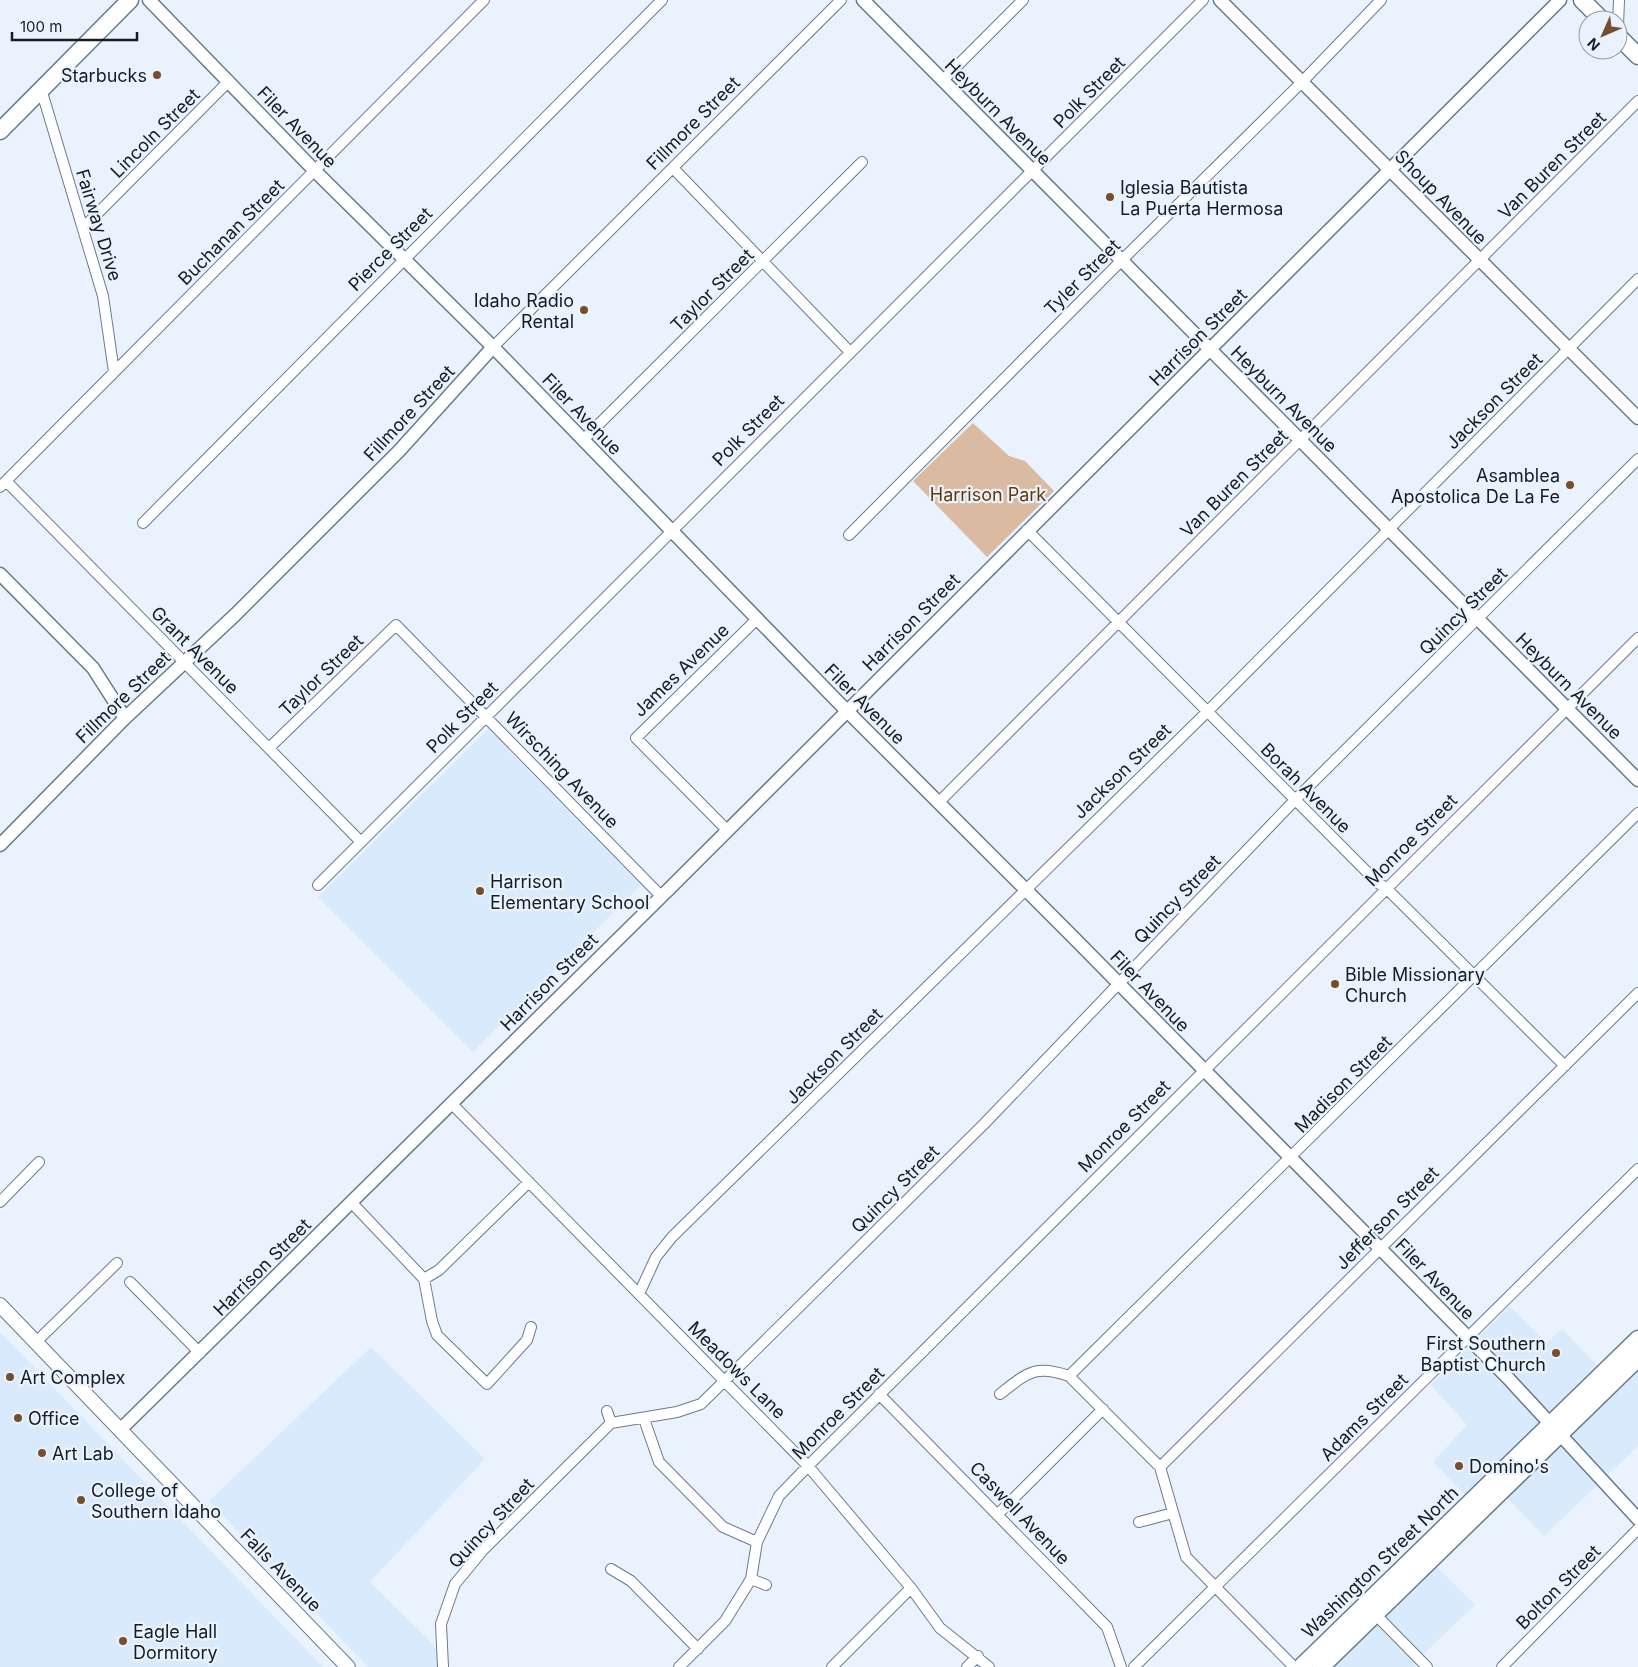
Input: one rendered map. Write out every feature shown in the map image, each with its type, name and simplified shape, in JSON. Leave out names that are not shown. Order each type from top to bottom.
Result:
[{"type":"main road","points":[[0,131],[130,0]]},
{"type":"main road","points":[[1582,0],[1592,10]]},
{"type":"main road","points":[[1628,46],[1638,56]]},
{"type":"main road","name":"Falls Avenue","points":[[0,1305],[348,1667]]},
{"type":"main road","name":"Washington Street North","points":[[1321,1667],[1557,1429],[1638,1339]]},
{"type":"main road","name":"Washington Street North","points":[[1301,1667],[1557,1429],[1638,1358]]},
{"type":"street","name":"Filer Avenue","points":[[150,0],[315,170],[493,347],[847,711],[1380,1248],[1557,1429],[1638,1519]]},
{"type":"street","name":"Buchanan Street","points":[[3,484],[484,0]]},
{"type":"street","name":"Pierce Street","points":[[143,522],[662,0]]},
{"type":"street","name":"Fillmore Street","points":[[0,845],[125,718],[236,614],[400,451],[493,347],[841,0]]},
{"type":"street","name":"Heyburn Avenue","points":[[863,0],[1638,780]]},
{"type":"street","points":[[943,80],[1023,0]]},
{"type":"street","name":"Polk Street","points":[[318,884],[1203,0]]},
{"type":"street","name":"Shoup Avenue","points":[[1220,0],[1301,83],[1386,164],[1389,172],[1638,418]]},
{"type":"street","name":"Tyler Street","points":[[849,534],[1301,83],[1381,0]]},
{"type":"street","name":"Harrison Street","points":[[120,1430],[200,1353],[1027,530],[1210,351],[1560,0]]},
{"type":"street","name":"Lincoln Street","points":[[83,228],[229,81]]},
{"type":"street","name":"Fairway Drive","points":[[41,89],[103,296],[114,372]]},
{"type":"street","name":"Van Buren Street","points":[[938,803],[1638,101]]},
{"type":"street","name":"Taylor Street","points":[[583,440],[764,262],[862,162]]},
{"type":"street","points":[[673,168],[850,352]]},
{"type":"street","name":"Jackson Street","points":[[639,1294],[656,1257],[672,1237],[1207,712],[1638,279]]},
{"type":"street","name":"Quincy Street","points":[[443,1667],[441,1624],[455,1584],[483,1550],[611,1424],[677,1412],[701,1404],[984,1124],[1295,800],[1638,459]]},
{"type":"street","name":"Grant Avenue","points":[[3,484],[361,842]]},
{"type":"street","name":"Borah Avenue","points":[[1027,530],[1378,883],[1386,888],[1476,975],[1565,1066]]},
{"type":"street","points":[[0,574],[93,668],[125,718]]},
{"type":"street","name":"James Avenue","points":[[727,830],[636,738],[757,619]]},
{"type":"street","name":"Taylor Street","points":[[269,748],[396,624]]},
{"type":"street","name":"Wirsching Avenue","points":[[396,624],[661,896]]},
{"type":"street","name":"Monroe Street","points":[[679,1667],[725,1621],[751,1579],[757,1542],[780,1496],[879,1394],[1203,1070],[1638,638]]},
{"type":"street","name":"Madison Street","points":[[1069,1376],[1638,814]]},
{"type":"street","name":"Jefferson Street","points":[[1160,1467],[1638,994]]},
{"type":"street","name":"Meadows Lane","points":[[451,1103],[808,1466],[911,1588],[940,1628],[978,1656],[989,1667]]},
{"type":"street","points":[[0,1202],[39,1162]]},
{"type":"street","name":"Adams Street","points":[[1134,1667],[1638,1169]]},
{"type":"street","points":[[424,1279],[439,1270],[529,1182]]},
{"type":"street","points":[[351,1202],[424,1279],[432,1321],[437,1335],[487,1384],[527,1340],[531,1327]]},
{"type":"street","points":[[36,1342],[118,1263]]},
{"type":"street","points":[[130,1282],[200,1353]]},
{"type":"street","points":[[1000,1394],[1024,1374],[1049,1369],[1069,1376],[1160,1467],[1186,1557],[1294,1667]]},
{"type":"street","name":"Caswell Avenue","points":[[879,1394],[1106,1627],[1121,1667]]},
{"type":"street","points":[[997,1515],[1103,1409]]},
{"type":"street","points":[[607,1411],[611,1424]]},
{"type":"street","points":[[644,1419],[659,1462],[723,1527],[757,1542]]},
{"type":"street","points":[[1139,1522],[1173,1514]]},
{"type":"street","name":"Bolton Street","points":[[1502,1667],[1638,1529]]},
{"type":"street","points":[[611,1569],[631,1581],[698,1649]]},
{"type":"street","points":[[751,1579],[766,1585]]},
{"type":"street","points":[[832,1667],[911,1588]]},
{"type":"street","points":[[1375,1614],[1427,1667]]},
{"type":"street","points":[[967,1667],[978,1656]]},
{"type":"shaded area","name":"Harrison Elementary School","points":[[488,729],[641,885],[473,1052],[318,897]]},
{"type":"shaded area","points":[[1510,1306],[1546,1343],[1562,1329],[1598,1366],[1638,1328],[1638,1446],[1544,1536],[1504,1495],[1467,1497],[1433,1462],[1467,1425],[1431,1385]]},
{"type":"shaded area","name":"College of Southern Idaho","points":[[0,1332],[323,1667],[0,1667]]},
{"type":"shaded area","points":[[371,1347],[485,1459],[370,1582],[432,1643],[447,1667],[368,1667],[209,1501]]},
{"type":"shaded area","points":[[1434,1564],[1475,1605],[1413,1664],[1416,1667],[1329,1667]]},
{"type":"green space","name":"Harrison Park","points":[[973,423],[1009,456],[1025,461],[1054,491],[987,557],[913,481]]},
{"type":"place","name":"Starbucks","points":[[157,75]]},
{"type":"place","name":"Iglesia Bautista La Puerta Hermosa","points":[[1110,197]]},
{"type":"place","name":"Idaho Radio Rental","points":[[584,310]]},
{"type":"place","name":"Asamblea Apostolica De La Fe","points":[[1570,485]]},
{"type":"place","name":"Harrison Elementary School","points":[[480,891]]},
{"type":"place","name":"Bible Missionary Church","points":[[1335,984]]},
{"type":"place","name":"First Southern Baptist Church","points":[[1556,1353]]},
{"type":"place","name":"Art Complex","points":[[10,1377]]},
{"type":"place","name":"Office","points":[[18,1418]]},
{"type":"place","name":"Art Lab","points":[[42,1453]]},
{"type":"place","name":"Domino's","points":[[1459,1466]]},
{"type":"place","name":"College of Southern Idaho","points":[[81,1500]]},
{"type":"place","name":"Eagle Hall Dormitory","points":[[123,1641]]}]
